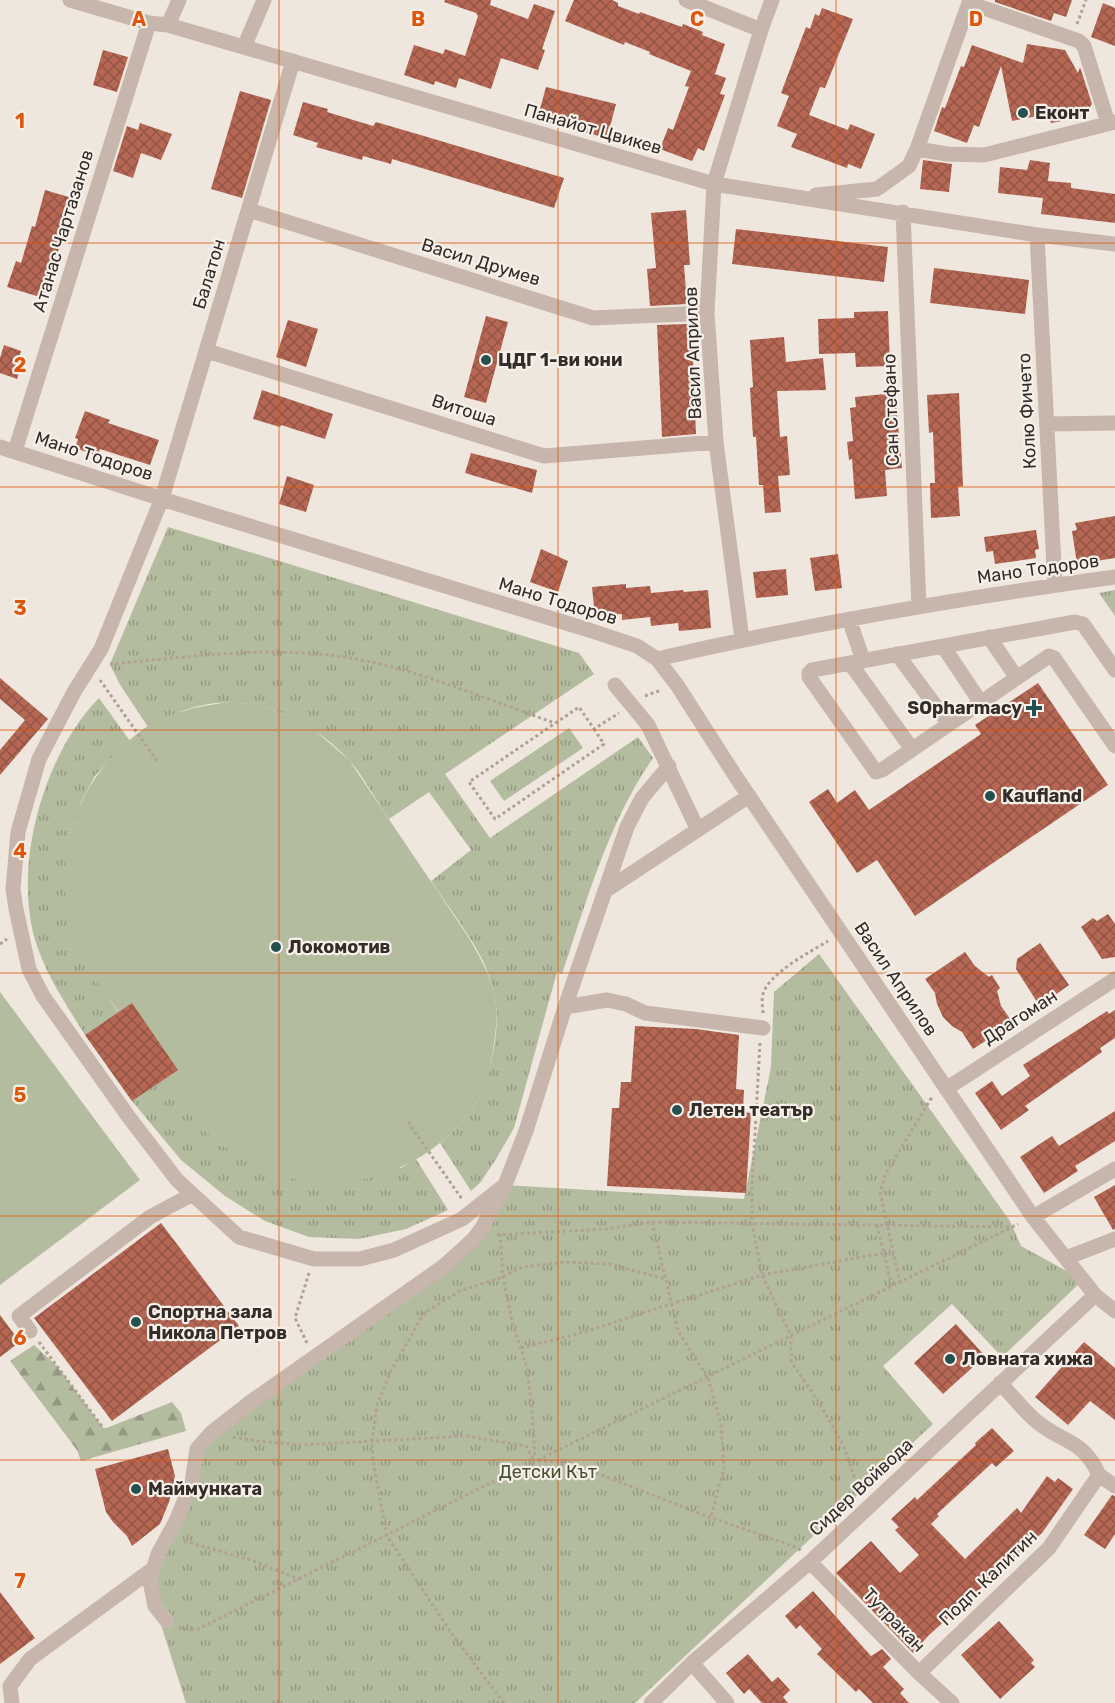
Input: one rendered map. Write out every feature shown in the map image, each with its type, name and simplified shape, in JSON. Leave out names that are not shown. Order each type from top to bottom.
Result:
[{"type":"street","name":"Панайот Цвикев","points":[[70,0],[148,23],[168,25],[714,184],[792,198],[903,212],[1037,235],[1115,244]]},
{"type":"street","points":[[168,25],[179,0]]},
{"type":"street","points":[[244,47],[264,0]]},
{"type":"street","points":[[686,0],[761,30]]},
{"type":"street","name":"Васил Априлов","points":[[742,639],[716,442],[707,313],[714,184],[772,0]]},
{"type":"street","points":[[792,198],[877,189],[909,166],[969,2],[1079,41],[1084,46],[1111,122],[984,155],[956,155],[917,149]]},
{"type":"street","name":"Атанас Чартазанов","points":[[15,451],[148,23]]},
{"type":"street","name":"Балатон","points":[[293,61],[162,498],[101,649],[74,692],[39,759],[18,832],[14,889],[16,909],[29,969],[43,996],[128,1116],[177,1180],[239,1237],[314,1259],[360,1258],[394,1250],[471,1213],[505,1185]]},
{"type":"street","name":"Васил Друмев","points":[[249,210],[592,318],[707,313]]},
{"type":"street","name":"Сан Стефано","points":[[903,212],[919,607]]},
{"type":"street","name":"Колю Фичето","points":[[1037,235],[1055,585]]},
{"type":"street","name":"Витоша","points":[[207,351],[544,456],[716,442]]},
{"type":"street","points":[[1047,424],[1115,423]]},
{"type":"street","name":"Мано Тодоров","points":[[0,447],[589,630],[637,646],[657,659],[742,639],[849,619],[1115,577]]},
{"type":"street","points":[[849,619],[856,662],[912,750]]},
{"type":"street","points":[[1115,670],[1083,624],[1079,622],[812,670],[809,673],[809,677],[876,772],[1049,656],[1052,656],[1115,746]]},
{"type":"street","points":[[989,638],[1017,678]]},
{"type":"street","points":[[943,646],[981,702]]},
{"type":"street","points":[[897,654],[949,724]]},
{"type":"street","name":"Васил Априлов","points":[[657,659],[677,685],[840,933],[1033,1217],[1095,1294],[1115,1311]]},
{"type":"street","points":[[615,685],[648,725],[698,830]]},
{"type":"street","points":[[167,1621],[155,1606],[150,1581],[158,1554],[176,1521],[192,1482],[197,1449],[211,1433],[252,1401],[444,1266],[478,1235],[505,1185],[526,1131],[565,1007],[627,827],[642,798],[669,765]]},
{"type":"street","points":[[605,891],[749,796]]},
{"type":"street","name":"Драгоман","points":[[944,1085],[1115,979]]},
{"type":"street","points":[[565,1007],[607,1000],[626,1004],[645,1013],[763,1028]]},
{"type":"street","points":[[1033,1217],[1115,1169]]},
{"type":"street","points":[[30,1330],[19,1316],[150,1217],[191,1195]]},
{"type":"street","points":[[1066,1258],[1115,1239]]},
{"type":"street","name":"Сидер Войвода","points":[[651,1703],[692,1663],[810,1562],[1095,1294]]},
{"type":"street","points":[[1000,1383],[1035,1420],[1059,1438],[1079,1446],[1093,1461],[1099,1475],[1115,1486]]},
{"type":"street","name":"Подп. Калитин","points":[[919,1673],[1049,1548],[1099,1475]]},
{"type":"street","name":"Тутракан","points":[[810,1562],[919,1673],[952,1703]]},
{"type":"street","points":[[12,1703],[10,1686],[30,1659],[154,1568]]},
{"type":"street","points":[[692,1663],[726,1703]]},
{"type":"path","points":[[1077,24],[1086,0]]},
{"type":"path","points":[[90,666],[238,652],[307,653],[346,657],[405,670],[555,723]]},
{"type":"path","points":[[90,666],[157,760]]},
{"type":"path","points":[[594,729],[648,694],[677,685]]},
{"type":"path","points":[[579,707],[594,729],[604,744],[495,819],[469,782],[579,707]]},
{"type":"path","points":[[840,933],[789,965],[773,978],[763,994],[763,1028],[758,1053],[752,1222],[762,1275],[791,1336],[791,1361],[820,1404],[844,1447],[866,1510]]},
{"type":"path","points":[[900,1283],[885,1225],[880,1192],[886,1173],[944,1085]]},
{"type":"path","points":[[408,1122],[471,1213]]},
{"type":"path","points":[[167,1621],[178,1628],[196,1630],[535,1460],[708,1378],[1033,1217]]},
{"type":"path","points":[[652,1222],[678,1331],[708,1378],[722,1424],[724,1468],[711,1517]]},
{"type":"path","points":[[478,1235],[606,1228],[652,1222],[1013,1227]]},
{"type":"path","points":[[877,1225],[892,1287]]},
{"type":"path","points":[[500,1234],[503,1277],[512,1321],[527,1368],[535,1460]]},
{"type":"path","points":[[521,1348],[581,1333],[762,1275],[884,1253]]},
{"type":"path","points":[[307,1343],[294,1318],[314,1259]]},
{"type":"path","points":[[504,1703],[454,1637],[387,1536],[373,1461],[372,1442],[377,1404],[392,1369],[424,1313],[460,1292],[503,1277],[522,1267],[566,1262],[610,1263],[665,1279]]},
{"type":"path","points":[[30,1330],[104,1429]]},
{"type":"path","points":[[211,1433],[257,1442],[302,1445],[466,1436],[526,1446],[535,1460]]},
{"type":"path","points":[[535,1460],[568,1462],[798,1548],[810,1562]]},
{"type":"path","points":[[167,1537],[251,1560],[298,1579]]},
{"type":"green space","points":[[168,527],[579,653],[594,674],[445,774],[490,838],[638,737],[653,758],[637,783],[611,835],[562,974],[557,972],[514,1128],[480,1183],[471,1191],[440,1143],[470,1111],[484,1085],[495,1042],[496,1005],[483,961],[465,930],[431,881],[471,850],[429,792],[389,819],[364,779],[347,758],[316,732],[280,712],[240,703],[220,703],[186,710],[148,727],[119,683],[110,664]]},
{"type":"green space","points":[[1115,590],[1115,616],[1099,593]]},
{"type":"green space","points":[[99,698],[130,741],[95,776],[81,802],[70,834],[80,955],[118,1012],[85,1035],[52,981],[41,958],[30,916],[28,883],[30,849],[37,814],[48,781],[62,750],[79,722]]},
{"type":"green space","name":"Локомотив","points":[[230,702],[258,705],[287,715],[311,727],[349,760],[469,938],[492,987],[497,1010],[495,1033],[489,1072],[478,1100],[459,1125],[421,1157],[376,1176],[328,1183],[287,1177],[260,1167],[206,1133],[165,1079],[132,1101],[85,1035],[118,1011],[84,962],[70,920],[65,867],[68,841],[75,817],[100,772],[137,734],[169,716]]},
{"type":"green space","points":[[569,728],[583,748],[504,801],[490,781]]},
{"type":"green space","name":"Детски Кът","points":[[819,954],[1010,1221],[1021,1246],[1083,1280],[1002,1357],[952,1304],[883,1366],[933,1424],[635,1703],[186,1703],[155,1606],[158,1554],[197,1449],[444,1266],[505,1185],[744,1199],[771,1067],[774,992]]},
{"type":"green space","points":[[0,992],[140,1180],[0,1285]]},
{"type":"green space","points":[[165,1078],[187,1108],[401,1168],[416,1159],[448,1210],[406,1229],[359,1239],[309,1237],[265,1221],[225,1196],[181,1160],[132,1101]]},
{"type":"green space","points":[[34,1345],[57,1366],[104,1429],[172,1402],[181,1413],[186,1431],[81,1461],[77,1450],[10,1361]]},
{"type":"building","points":[[445,0],[491,0],[490,5],[528,19],[534,4],[555,11],[542,49],[545,50],[538,70],[501,58],[491,89],[459,78],[456,88],[435,81],[434,85],[404,75],[414,45],[443,54],[445,49],[465,56],[478,16],[476,13],[444,2]]},
{"type":"building","points":[[574,0],[612,0],[618,3],[618,6],[682,27],[683,24],[725,44],[715,74],[726,78],[720,94],[725,95],[704,151],[698,148],[692,161],[660,149],[668,128],[673,130],[689,87],[685,86],[691,71],[625,42],[624,45],[565,21]]},
{"type":"building","points":[[995,0],[1072,0],[1066,17],[1054,13],[1051,21],[995,2]]},
{"type":"building","points":[[1103,3],[1115,8],[1115,46],[1091,37]]},
{"type":"building","points":[[822,8],[853,19],[825,88],[820,87],[809,115],[848,130],[850,124],[875,134],[861,169],[848,164],[847,168],[791,147],[797,134],[777,126],[789,96],[781,93],[806,27],[810,29],[815,14],[819,16]]},
{"type":"building","points":[[1027,44],[1065,50],[1078,73],[1080,67],[1092,104],[1083,117],[1051,123],[1047,114],[1012,121],[1001,66],[979,127],[974,125],[967,143],[934,131],[942,107],[945,108],[961,66],[964,67],[972,45],[1023,63]]},
{"type":"building","points":[[103,50],[128,57],[117,92],[93,85]]},
{"type":"building","points":[[546,87],[616,104],[607,138],[537,120]]},
{"type":"building","points":[[240,91],[271,100],[242,198],[211,189]]},
{"type":"building","points":[[303,102],[373,126],[376,122],[564,178],[554,208],[392,159],[391,164],[363,156],[362,160],[316,147],[318,143],[293,135]]},
{"type":"building","points":[[140,123],[172,134],[161,160],[141,153],[133,178],[113,171],[127,126],[138,130]]},
{"type":"building","points":[[923,160],[952,164],[949,192],[920,189]]},
{"type":"building","points":[[1030,160],[1050,163],[1048,181],[1071,183],[1071,188],[1115,194],[1115,223],[1041,214],[1043,198],[998,193],[1000,167],[1027,170]]},
{"type":"building","points":[[45,190],[72,198],[63,236],[43,298],[7,287],[16,261],[21,263],[32,226],[35,227]]},
{"type":"building","points":[[686,210],[690,265],[684,265],[687,304],[650,306],[647,269],[656,268],[651,213]]},
{"type":"building","points":[[736,229],[888,247],[884,282],[732,264]]},
{"type":"building","points":[[934,268],[1029,280],[1025,314],[930,303]]},
{"type":"building","points":[[888,311],[890,366],[856,367],[855,353],[819,354],[818,319],[854,318],[854,312]]},
{"type":"building","name":"ЦДГ 1-ви юни","points":[[486,316],[508,322],[486,403],[464,397]]},
{"type":"building","points":[[288,320],[318,329],[306,367],[276,357]]},
{"type":"building","points":[[689,324],[690,334],[692,334],[696,434],[662,437],[657,325]]},
{"type":"building","points":[[784,337],[786,362],[823,358],[826,390],[777,391],[780,437],[787,436],[790,475],[778,476],[781,512],[765,513],[763,485],[759,485],[756,437],[753,437],[750,340]]},
{"type":"building","points":[[4,345],[21,351],[18,362],[22,363],[17,379],[0,373],[0,358]]},
{"type":"building","points":[[262,390],[333,414],[325,439],[253,419]]},
{"type":"building","points":[[895,393],[902,468],[885,470],[887,496],[855,499],[852,459],[849,460],[847,442],[853,441],[850,408],[856,407],[855,397]]},
{"type":"building","points":[[959,393],[963,486],[958,487],[960,516],[931,518],[930,483],[935,483],[933,432],[929,433],[927,395]]},
{"type":"building","points":[[85,411],[110,420],[108,423],[159,440],[150,465],[100,449],[98,456],[75,448],[78,439],[75,438]]},
{"type":"building","points":[[471,453],[537,470],[532,493],[465,473]]},
{"type":"building","points":[[287,476],[314,485],[306,512],[279,504]]},
{"type":"building","points":[[1115,516],[1115,558],[1077,564],[1072,531],[1077,530],[1075,523]]},
{"type":"building","points":[[1036,530],[1039,549],[1035,550],[1036,558],[995,564],[993,551],[986,552],[984,537]]},
{"type":"building","points":[[541,549],[568,561],[558,592],[530,582]]},
{"type":"building","points":[[838,554],[842,588],[815,591],[810,558]]},
{"type":"building","points":[[786,569],[788,595],[756,598],[753,572]]},
{"type":"building","points":[[626,584],[626,588],[650,586],[651,593],[708,590],[711,628],[679,631],[678,623],[651,626],[650,617],[622,620],[622,614],[595,616],[592,587]]},
{"type":"building","points":[[0,678],[48,719],[0,775],[0,750],[25,720],[0,699]]},
{"type":"building","name":"Kaufland","points":[[1038,683],[1108,785],[915,916],[877,860],[857,873],[809,802],[828,789],[837,803],[855,790],[869,810],[981,734],[975,725]]},
{"type":"building","points":[[1108,914],[1115,924],[1115,957],[1102,959],[1081,927],[1093,918],[1097,921]]},
{"type":"building","points":[[1040,943],[1069,985],[1050,1001],[1039,1005],[1016,969],[1017,959]]},
{"type":"building","points":[[965,952],[975,966],[989,977],[992,975],[1000,988],[997,991],[1001,1006],[1013,1023],[973,1049],[962,1032],[943,1017],[935,993],[925,979]]},
{"type":"building","points":[[132,1003],[178,1070],[132,1101],[85,1035]]},
{"type":"building","points":[[1115,1010],[1115,1038],[1100,1048],[1102,1052],[1025,1106],[1029,1110],[1001,1130],[975,1093],[992,1081],[1002,1096],[1030,1076],[1023,1065],[1107,1011],[1109,1014]]},
{"type":"building","name":"Летен театър","points":[[635,1026],[696,1029],[739,1035],[736,1089],[744,1090],[743,1112],[751,1113],[746,1193],[607,1186],[612,1108],[619,1108],[621,1082],[631,1082]]},
{"type":"building","points":[[1115,1111],[1115,1141],[1075,1166],[1078,1171],[1044,1193],[1020,1157],[1052,1136],[1059,1146]]},
{"type":"building","points":[[1115,1185],[1115,1229],[1113,1230],[1094,1197]]},
{"type":"building","name":"Спортна зала Никола Петров","points":[[161,1223],[239,1326],[112,1421],[34,1318]]},
{"type":"building","points":[[0,1315],[20,1342],[0,1357]]},
{"type":"building","name":"Ловната хижа","points":[[956,1324],[985,1356],[943,1394],[914,1363]]},
{"type":"building","points":[[1084,1342],[1115,1368],[1115,1420],[1090,1401],[1068,1425],[1035,1397]]},
{"type":"building","points":[[992,1428],[1014,1451],[996,1467],[992,1463],[937,1514],[939,1516],[931,1524],[965,1559],[1017,1508],[1021,1513],[1047,1476],[1055,1482],[1058,1478],[1073,1489],[1042,1533],[928,1636],[913,1653],[836,1573],[871,1541],[900,1573],[919,1555],[895,1530],[899,1527],[891,1519],[915,1497],[917,1500]]},
{"type":"building","name":"Маймунката","points":[[168,1449],[175,1476],[169,1502],[160,1524],[132,1546],[127,1536],[106,1512],[95,1469]]},
{"type":"building","points":[[1112,1495],[1115,1496],[1115,1534],[1105,1549],[1084,1535]]},
{"type":"building","points":[[813,1591],[871,1656],[882,1649],[891,1659],[883,1667],[904,1689],[900,1693],[909,1703],[873,1703],[859,1689],[856,1692],[817,1654],[822,1649],[800,1625],[796,1629],[785,1616]]},
{"type":"building","points":[[0,1592],[35,1638],[0,1664]]},
{"type":"building","points":[[999,1621],[1034,1660],[1031,1663],[1035,1667],[1000,1699],[961,1655]]},
{"type":"building","points":[[748,1654],[772,1682],[778,1677],[790,1690],[783,1697],[788,1703],[762,1703],[749,1689],[744,1694],[726,1673]]},
{"type":"place","name":"Еконт","points":[[1023,113]]},
{"type":"place","name":"ЦДГ 1-ви юни","points":[[486,360]]},
{"type":"place","name":"SOpharmacy","points":[[1034,708]]},
{"type":"place","name":"Kaufland","points":[[990,796]]},
{"type":"place","name":"Локомотив","points":[[276,947]]},
{"type":"place","name":"Летен театър","points":[[677,1110]]},
{"type":"place","name":"Спортна зала Никола Петров","points":[[136,1322]]},
{"type":"place","name":"Ловната хижа","points":[[950,1359]]},
{"type":"place","name":"Маймунката","points":[[136,1489]]}]
